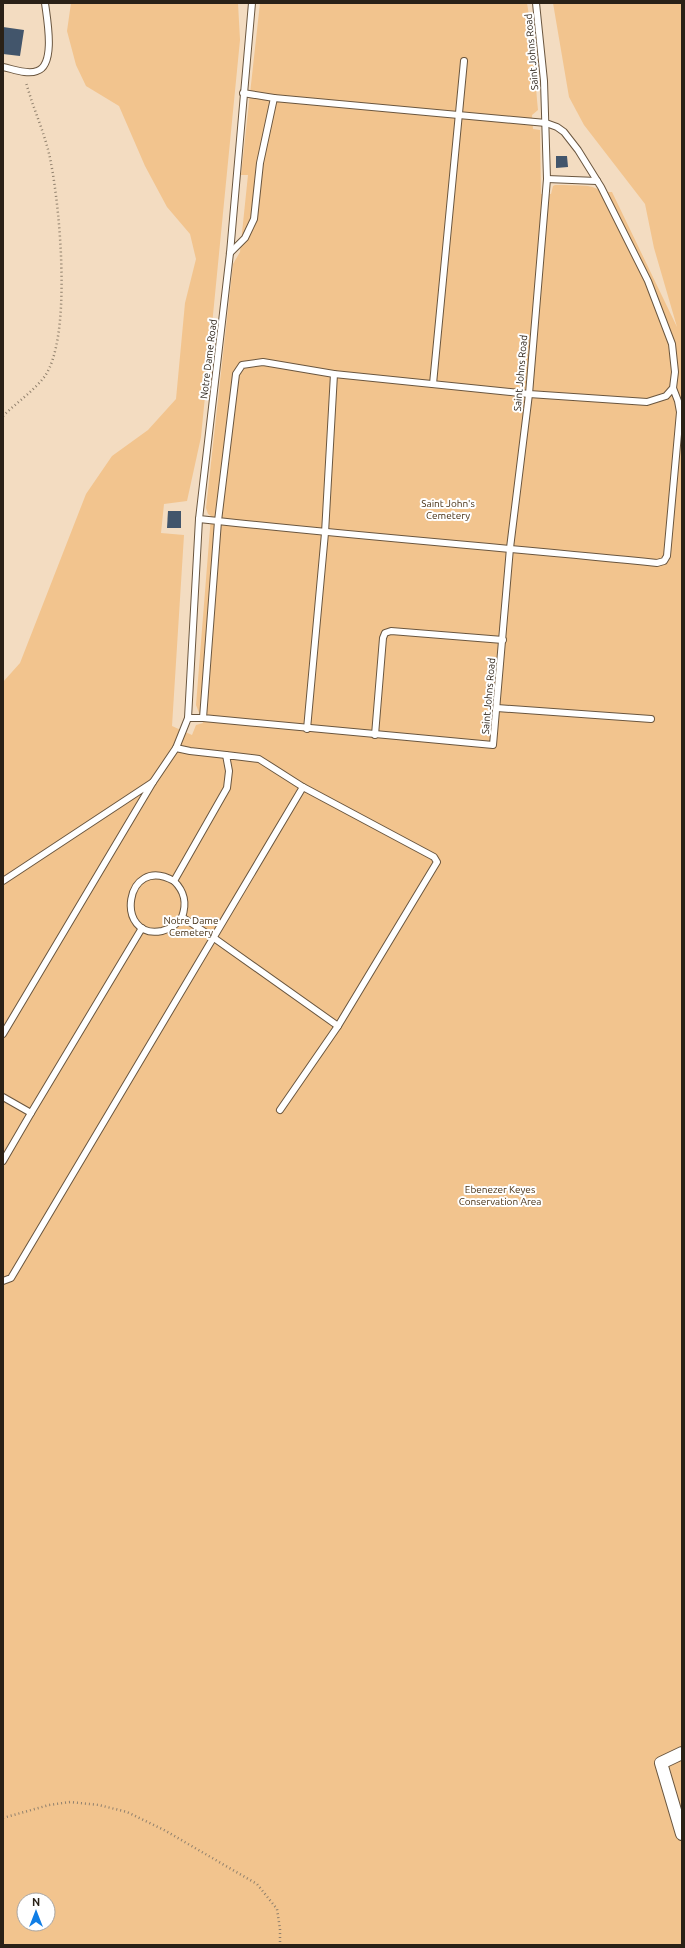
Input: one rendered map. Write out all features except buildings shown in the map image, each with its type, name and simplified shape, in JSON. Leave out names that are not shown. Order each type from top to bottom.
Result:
[{"type":"street","points":[[682,1753],[661,1763],[682,1834]]},
{"type":"lane","points":[[3,66],[24,72],[38,71],[46,63],[49,46],[45,3]]},
{"type":"lane","name":"Notre Dame Road","points":[[3,1034],[153,782],[176,748],[188,718],[199,519],[230,253],[252,3]]},
{"type":"lane","name":"Saint Johns Road","points":[[375,735],[493,745],[510,548],[528,394],[547,179],[543,73],[536,3]]},
{"type":"lane","points":[[433,384],[460,115],[464,60]]},
{"type":"lane","points":[[199,519],[325,533],[510,548],[657,563],[664,561],[667,556],[680,412],[673,388],[675,372],[672,344],[648,281],[597,181],[564,132],[557,127],[546,123],[274,98],[243,93]]},
{"type":"lane","points":[[230,253],[245,238],[254,219],[260,163],[274,98]]},
{"type":"lane","points":[[547,179],[597,181]]},
{"type":"lane","points":[[203,718],[218,521],[236,374],[239,369],[248,363],[263,362],[334,374],[528,394],[647,402],[666,396],[673,388]]},
{"type":"lane","points":[[307,729],[325,533],[334,374]]},
{"type":"lane","points":[[188,718],[203,718],[375,735],[383,638],[385,633],[391,631],[503,640]]},
{"type":"lane","points":[[497,708],[651,719]]},
{"type":"lane","points":[[176,748],[190,752],[226,754],[259,759],[303,787],[434,857],[437,862],[338,1026],[280,1110]]},
{"type":"lane","points":[[174,881],[227,788],[229,771],[226,754]]},
{"type":"lane","points":[[3,881],[153,782]]},
{"type":"lane","points":[[3,1281],[11,1278],[303,787]]},
{"type":"lane","points":[[159,876],[174,881],[180,887],[184,897],[185,908],[182,917],[176,925],[168,929],[150,931],[142,928],[132,916],[130,905],[131,895],[136,885],[148,877],[159,876]]},
{"type":"lane","points":[[182,917],[338,1026]]},
{"type":"lane","points":[[3,1160],[142,928]]},
{"type":"lane","points":[[3,1097],[31,1113]]},
{"type":"path","points":[[3,416],[45,376],[53,358],[58,330],[62,282],[60,230],[51,162],[24,72]]},
{"type":"path","points":[[3,1818],[48,1805],[70,1802],[99,1804],[127,1812],[164,1830],[257,1884],[277,1909],[280,1929],[280,1945]]},
{"type":"green space","points":[[71,3],[238,3],[240,40],[201,437],[187,501],[164,504],[161,533],[184,535],[172,726],[192,735],[196,725],[203,723],[196,705],[211,516],[208,514],[206,508],[233,264],[240,252],[248,175],[241,175],[260,3],[527,3],[532,35],[538,110],[532,115],[533,129],[540,130],[541,194],[551,194],[553,186],[555,185],[588,186],[612,192],[677,327],[654,248],[645,204],[584,125],[569,97],[553,3],[682,3],[682,1945],[3,1945],[3,682],[20,663],[86,494],[112,456],[148,430],[176,399],[185,303],[196,259],[190,234],[167,207],[145,166],[119,106],[86,86],[76,65],[67,31]]},
{"type":"park label","name":"Saint John's Cemetery","points":[[448,508]]},
{"type":"park label","name":"Notre Dame Cemetery","points":[[191,926]]},
{"type":"park label","name":"Ebenezer Keyes Conservation Area","points":[[500,1194]]}]
